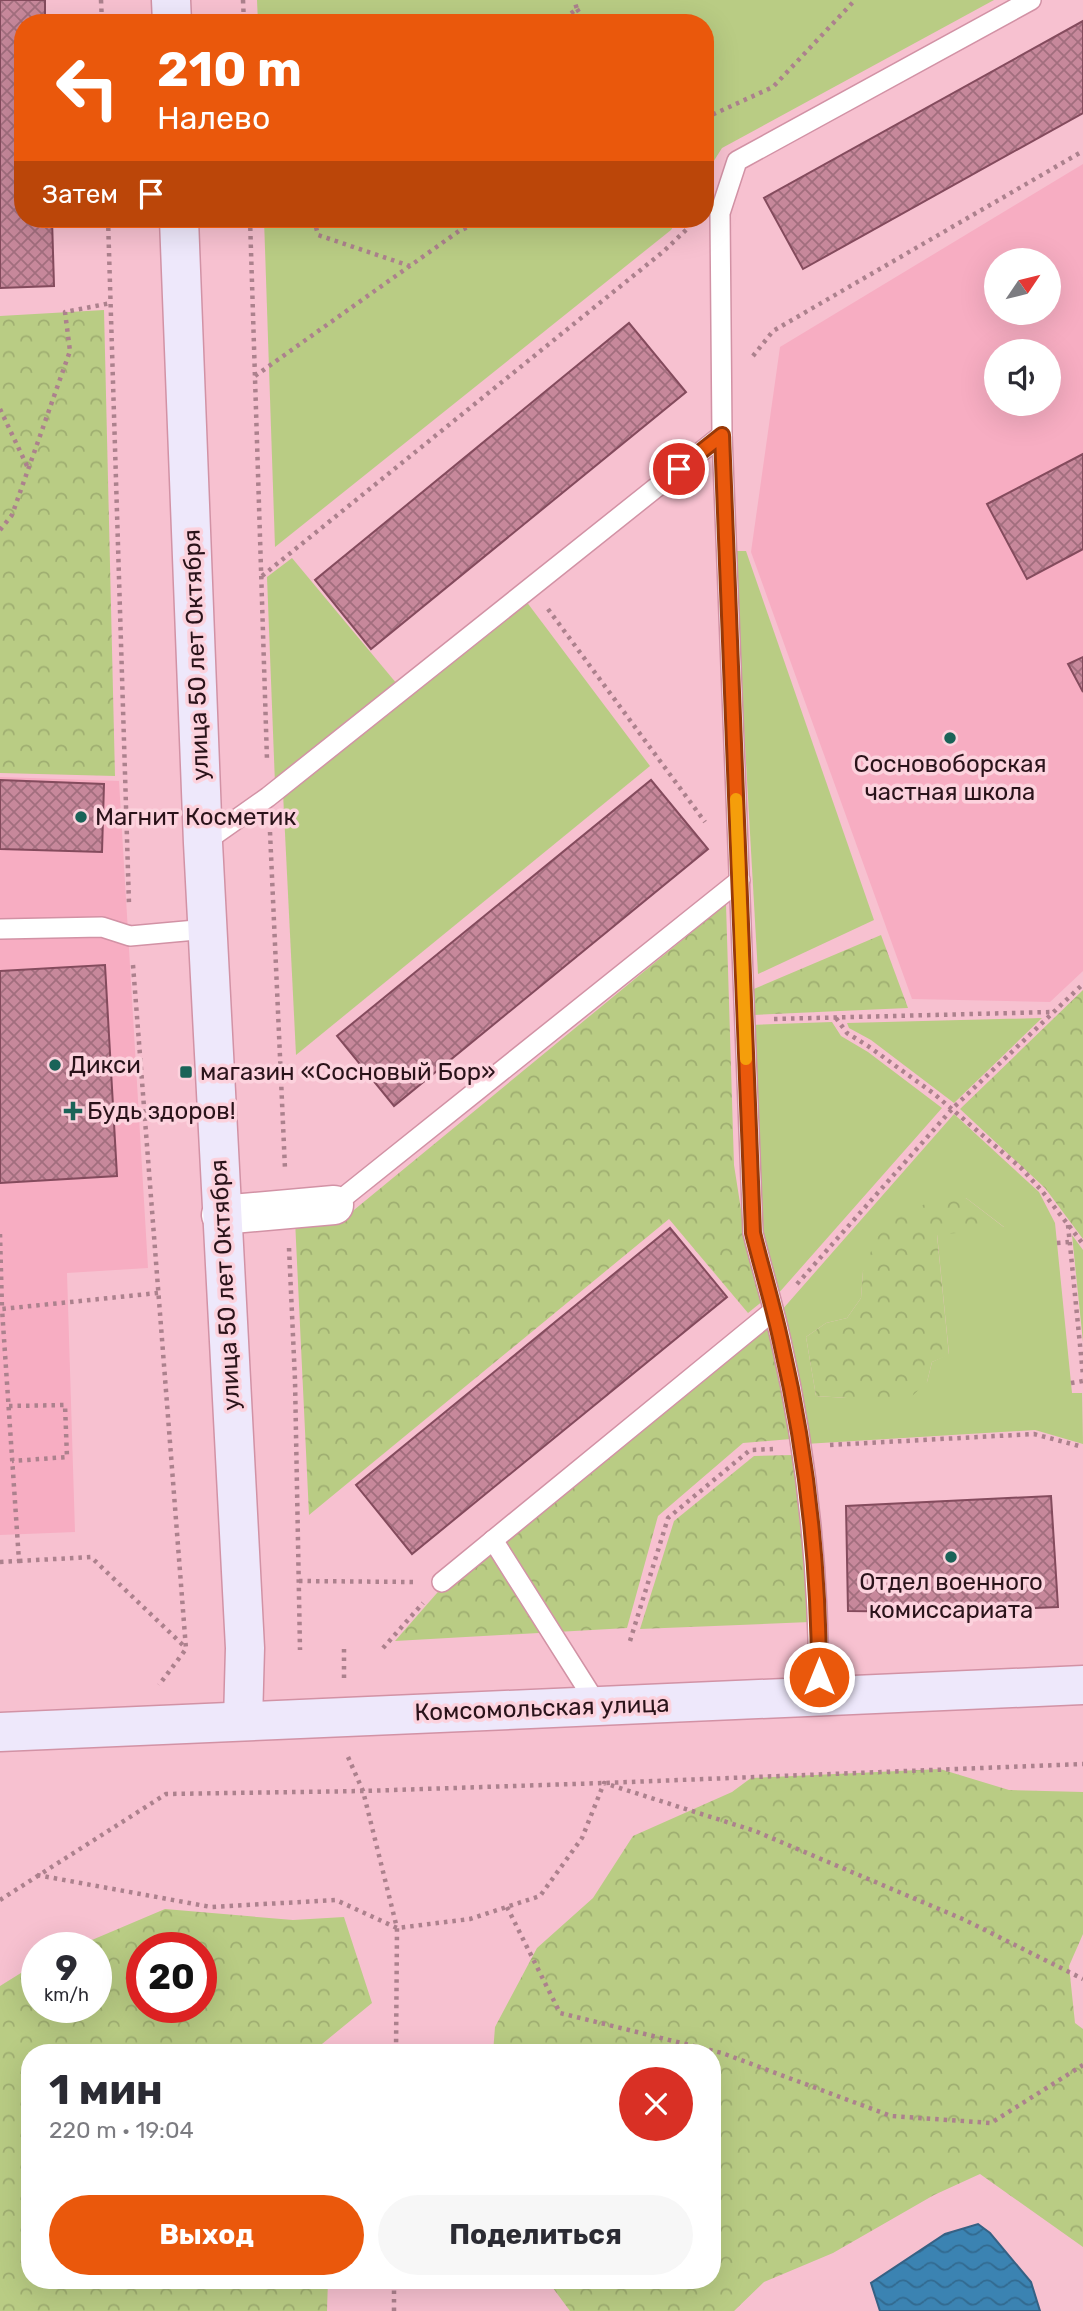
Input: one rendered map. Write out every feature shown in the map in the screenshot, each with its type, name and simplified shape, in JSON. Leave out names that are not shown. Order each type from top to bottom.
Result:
[{"type":"street","name":"улица 50 лет Октября","points":[[179,228],[204,843],[244,1648],[243,1721]]},
{"type":"street","points":[[221,1215],[334,1205]]},
{"type":"street","name":"Комсомольская улица","points":[[0,1732],[1083,1685]]},
{"type":"lane","points":[[819,1696],[815,1568],[801,1447],[781,1342],[753,1233],[722,435],[720,213],[737,160],[1031,0]]},
{"type":"lane","points":[[204,843],[268,797],[722,435]]},
{"type":"lane","points":[[334,1205],[739,873]]},
{"type":"lane","points":[[0,929],[102,927],[131,936],[208,929]]},
{"type":"lane","points":[[442,1582],[773,1311]]},
{"type":"lane","points":[[493,1540],[598,1706]]},
{"type":"path","points":[[574,0],[580,14]]},
{"type":"path","points":[[714,114],[773,87],[855,0]]},
{"type":"path","points":[[570,14],[577,9]]},
{"type":"path","points":[[750,360],[773,331],[1083,151]]},
{"type":"path","points":[[250,228],[268,797],[295,1380],[300,1650]]},
{"type":"path","points":[[316,228],[318,235],[410,266]]},
{"type":"path","points":[[255,376],[466,228]]},
{"type":"path","points":[[261,576],[664,251],[682,233]]},
{"type":"path","points":[[0,530],[12,514],[70,351],[65,312],[111,303]]},
{"type":"path","points":[[0,410],[28,468]]},
{"type":"path","points":[[531,587],[739,873]]},
{"type":"path","points":[[773,1311],[953,1108],[1083,984]]},
{"type":"path","points":[[745,1020],[1053,1012]]},
{"type":"path","points":[[836,1018],[847,1033],[868,1045],[953,1108],[1021,1168],[1083,1244]]},
{"type":"path","points":[[1068,1224],[1083,1375]]},
{"type":"path","points":[[0,1234],[2,1309],[19,1561]]},
{"type":"path","points":[[1057,1243],[1070,1242]]},
{"type":"path","points":[[2,1309],[158,1293]]},
{"type":"path","points":[[1071,1383],[1083,1381]]},
{"type":"path","points":[[9,1406],[65,1405],[66,1457],[12,1461]]},
{"type":"path","points":[[630,1641],[668,1518],[750,1450],[1034,1434],[1083,1447]]},
{"type":"path","points":[[0,1562],[91,1557],[186,1648]]},
{"type":"path","points":[[299,1581],[442,1582]]},
{"type":"path","points":[[383,1648],[442,1582]]},
{"type":"path","points":[[344,1649],[345,1684]]},
{"type":"path","points":[[346,1753],[363,1791],[397,1928],[396,2044]]},
{"type":"path","points":[[0,1900],[166,1794],[363,1791],[1083,1764]]},
{"type":"path","points":[[37,1875],[211,1907],[336,1900],[397,1928],[470,1919],[540,1896],[582,1838],[604,1783]]},
{"type":"path","points":[[604,1783],[755,1831],[965,1920],[1083,1979]]},
{"type":"path","points":[[506,1907],[560,2012],[686,2044]]},
{"type":"path","points":[[721,2053],[891,2116],[992,2123],[1083,2065]]},
{"type":"path","points":[[394,2289],[394,2311]]},
{"type":"shaded area","name":"Сосновоборская частная школа","points":[[1083,164],[1083,971],[1050,1002],[912,999],[751,552],[780,347]]},
{"type":"shaded area","points":[[0,777],[119,781],[148,1268],[67,1273],[75,1532],[0,1535]]},
{"type":"green space","points":[[257,0],[994,0],[722,148],[714,161],[714,14],[258,14]]},
{"type":"green space","points":[[264,228],[672,228],[671,230],[275,547]]},
{"type":"green space","points":[[104,310],[115,776],[0,773],[0,316]]},
{"type":"green space","points":[[734,551],[746,551],[874,920],[758,974]]},
{"type":"green space","points":[[292,558],[397,684],[275,784],[267,577]]},
{"type":"green space","points":[[526,601],[650,766],[296,1055],[283,793]]},
{"type":"green space","points":[[726,904],[734,1165],[745,1235],[764,1300],[748,1313],[669,1219],[309,1515],[295,1220],[343,1219]]},
{"type":"green space","points":[[881,935],[908,1008],[753,1015],[749,991]]},
{"type":"green space","points":[[1083,990],[1083,1239],[1045,1188],[960,1109]]},
{"type":"green space","points":[[1042,1018],[954,1103],[871,1040],[849,1028],[847,1023]]},
{"type":"green space","points":[[832,1022],[841,1036],[868,1052],[942,1108],[777,1295],[761,1235],[749,1025]]},
{"type":"green space","points":[[954,1114],[1039,1192],[1055,1223],[1072,1393],[1082,1393],[1083,1444],[1035,1430],[805,1444],[781,1311]],"holes":[[[966,1198],[1004,1227],[937,1234],[949,1354],[932,1362],[927,1382],[847,1398],[816,1396],[806,1337],[826,1323],[847,1318],[861,1298],[863,1271]]]},
{"type":"green space","points":[[966,1198],[1005,1228],[937,1235],[949,1355],[932,1362],[927,1382],[911,1397],[882,1406],[847,1398],[816,1396],[806,1337],[826,1323],[847,1318],[861,1298],[863,1271],[876,1239],[891,1221],[927,1203]]},
{"type":"green space","points":[[1072,1235],[1083,1250],[1083,1342]]},
{"type":"green space","points":[[768,1325],[791,1439],[743,1443],[658,1516],[627,1628],[395,1641],[444,1585]]},
{"type":"green space","points":[[793,1455],[810,1622],[640,1629],[674,1521],[754,1456]]},
{"type":"green space","points":[[940,1769],[1009,1790],[1083,1792],[1083,1934],[1069,1966],[1075,2023],[1083,2029],[1083,2247],[980,2174],[934,2195],[833,2253],[764,2282],[734,2311],[570,2311],[554,2289],[721,2289],[721,2044],[494,2044],[495,2027],[537,1948],[593,1898],[633,1836],[732,1792],[751,1778]]},
{"type":"green space","points":[[165,1909],[293,1920],[344,1917],[372,2003],[322,2044],[21,2044],[21,2289],[328,2289],[327,2311],[0,2311],[0,1986],[21,1973],[21,2023],[112,2023],[111,1932]]},
{"type":"water","points":[[978,2224],[990,2233],[1031,2282],[1040,2311],[880,2311],[871,2283],[945,2234]]},
{"type":"building","points":[[0,0],[45,0],[45,14],[14,14],[14,228],[52,228],[54,286],[0,288]]},
{"type":"building","points":[[1083,21],[1083,113],[803,269],[764,198]]},
{"type":"building","points":[[629,323],[686,392],[371,649],[315,580]]},
{"type":"building","points":[[1083,454],[1083,549],[1027,579],[987,504]]},
{"type":"building","points":[[1083,657],[1083,692],[1068,664]]},
{"type":"building","points":[[0,780],[104,784],[102,852],[0,849]]},
{"type":"building","points":[[651,780],[708,849],[394,1106],[337,1036]]},
{"type":"building","name":"Дикси","points":[[105,965],[117,1176],[0,1183],[0,971]]},
{"type":"building","points":[[670,1228],[727,1297],[412,1554],[356,1485]]},
{"type":"building","name":"Отдел военного комиссариата","points":[[1051,1496],[1058,1607],[936,1612],[848,1611],[846,1506]]},
{"type":"slow traffic","points":[[736,799],[746,1059]]},
{"type":"place","name":"Сосновоборская частная школа","points":[[950,738]]},
{"type":"place","name":"Магнит Косметик","points":[[81,817]]},
{"type":"place","name":"Дикси","points":[[55,1065]]},
{"type":"place","name":"магазин «Сосновый Бор»","points":[[186,1072]]},
{"type":"place","name":"Будь здоров!","points":[[73,1111]]},
{"type":"place","name":"Отдел военного комиссариата","points":[[951,1557]]},
{"type":"route","points":[[679,469],[722,435],[753,1233],[781,1342],[801,1447],[815,1568],[819,1677]]}]
